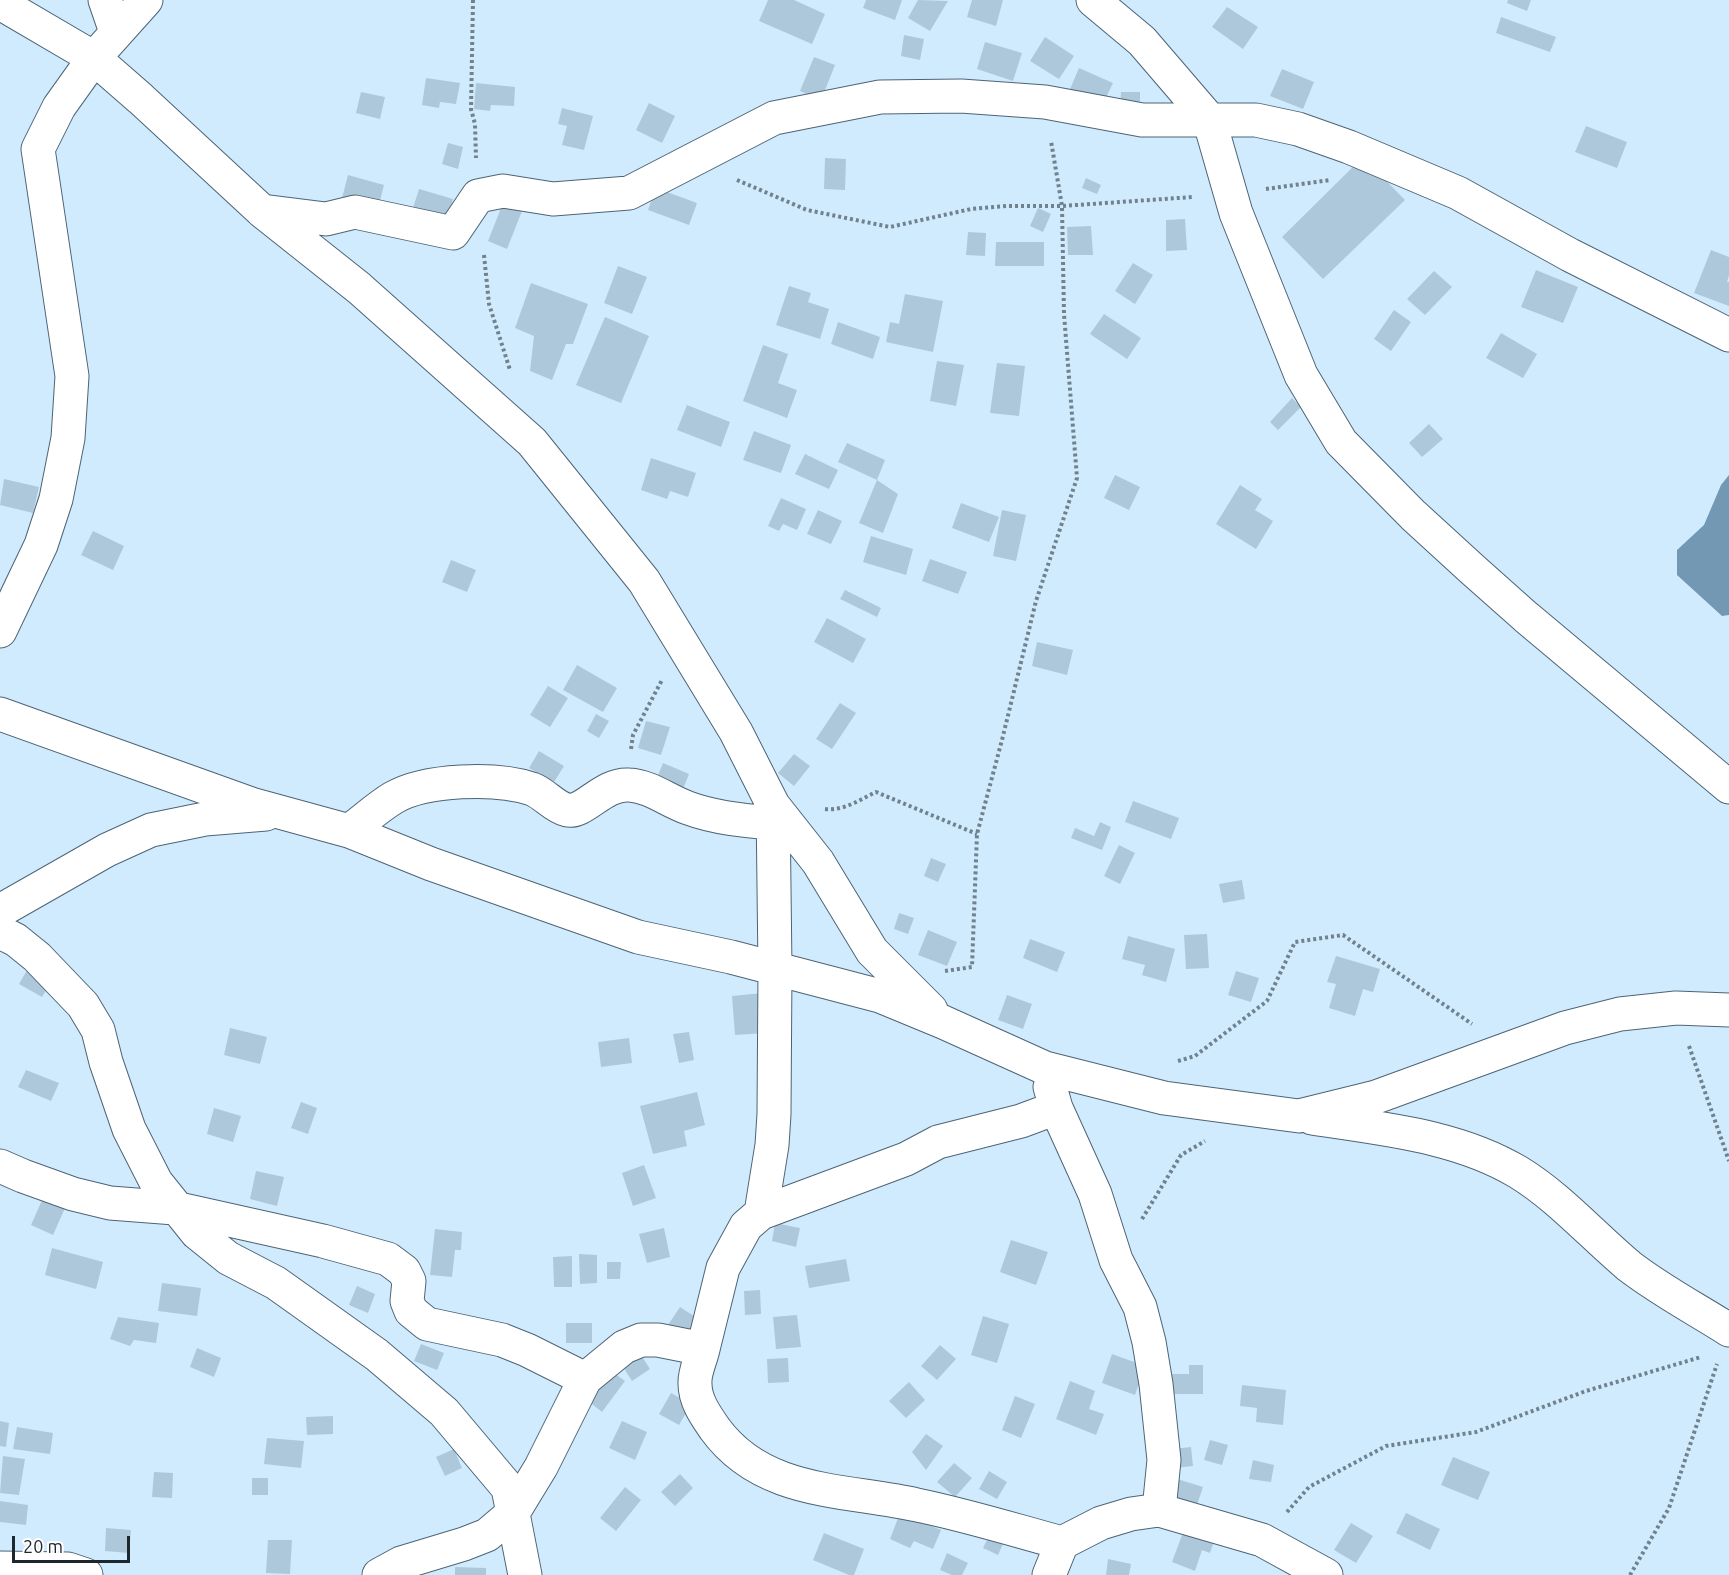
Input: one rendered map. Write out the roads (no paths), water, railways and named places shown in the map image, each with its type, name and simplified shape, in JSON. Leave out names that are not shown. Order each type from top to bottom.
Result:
[{"type":"street","points":[[105,0],[116,32]]},
{"type":"street","points":[[0,631],[41,545],[56,499],[68,438],[72,376],[38,150],[59,107],[94,58],[146,0]]},
{"type":"street","points":[[1093,0],[1142,41],[1209,119],[1236,213],[1301,375],[1341,442],[1413,515],[1480,576],[1729,787]]},
{"type":"street","points":[[0,3],[94,58],[262,210],[359,288],[532,442],[644,580],[735,732],[773,814],[818,862],[872,951],[943,1022]]},
{"type":"street","points":[[262,210],[326,219],[355,212],[453,233],[478,196],[503,191],[553,199],[629,193],[774,118],[880,97],[961,96],[1045,102],[1142,120],[1256,120],[1298,129],[1348,147],[1458,193],[1570,255],[1729,335]]},
{"type":"street","points":[[0,714],[254,805],[349,831],[431,864],[638,937],[880,996],[1045,1068],[1164,1098],[1437,1138],[1485,1156],[1517,1172],[1548,1194],[1631,1267],[1725,1340]]},
{"type":"street","points":[[349,831],[393,798],[425,787],[484,781],[534,790],[568,811],[578,810],[605,790],[618,785],[627,785],[639,786],[687,808],[717,816],[773,814]]},
{"type":"street","points":[[0,911],[107,850],[152,830],[205,819],[283,813]]},
{"type":"street","points":[[762,1213],[774,1124],[773,814]]},
{"type":"street","points":[[0,932],[16,940],[37,957],[83,1005],[98,1030],[106,1062],[129,1129],[156,1182],[197,1233],[228,1258],[276,1284],[378,1355],[444,1412],[508,1488],[525,1575]]},
{"type":"street","points":[[1299,1116],[1376,1097],[1565,1028],[1620,1014],[1676,1008],[1729,1010]]},
{"type":"street","points":[[1045,1068],[1056,1108],[1095,1194],[1116,1260],[1140,1307],[1156,1384],[1164,1460],[1159,1510]]},
{"type":"street","points":[[1056,1108],[1021,1121],[938,1142],[906,1159],[762,1213],[746,1226],[723,1268],[695,1384],[702,1412],[724,1441],[772,1476],[799,1484],[916,1504],[1062,1543]]},
{"type":"street","points":[[0,1166],[74,1194],[110,1203],[175,1208],[323,1241],[388,1259],[404,1271],[409,1281],[407,1301],[411,1311],[427,1324],[502,1340],[585,1379]]},
{"type":"street","points":[[379,1575],[401,1563],[464,1544],[487,1534],[513,1513],[541,1467],[585,1379],[624,1347],[641,1340],[658,1340],[703,1349]]},
{"type":"street","points":[[1049,1575],[1062,1543],[1101,1523],[1131,1514],[1159,1510],[1262,1540],[1326,1575]]},
{"type":"street","points":[[0,1568],[68,1569],[86,1575]]},
{"type":"water","points":[[1729,475],[1729,615],[1722,616],[1677,575],[1677,550],[1704,525],[1721,485]]}]
